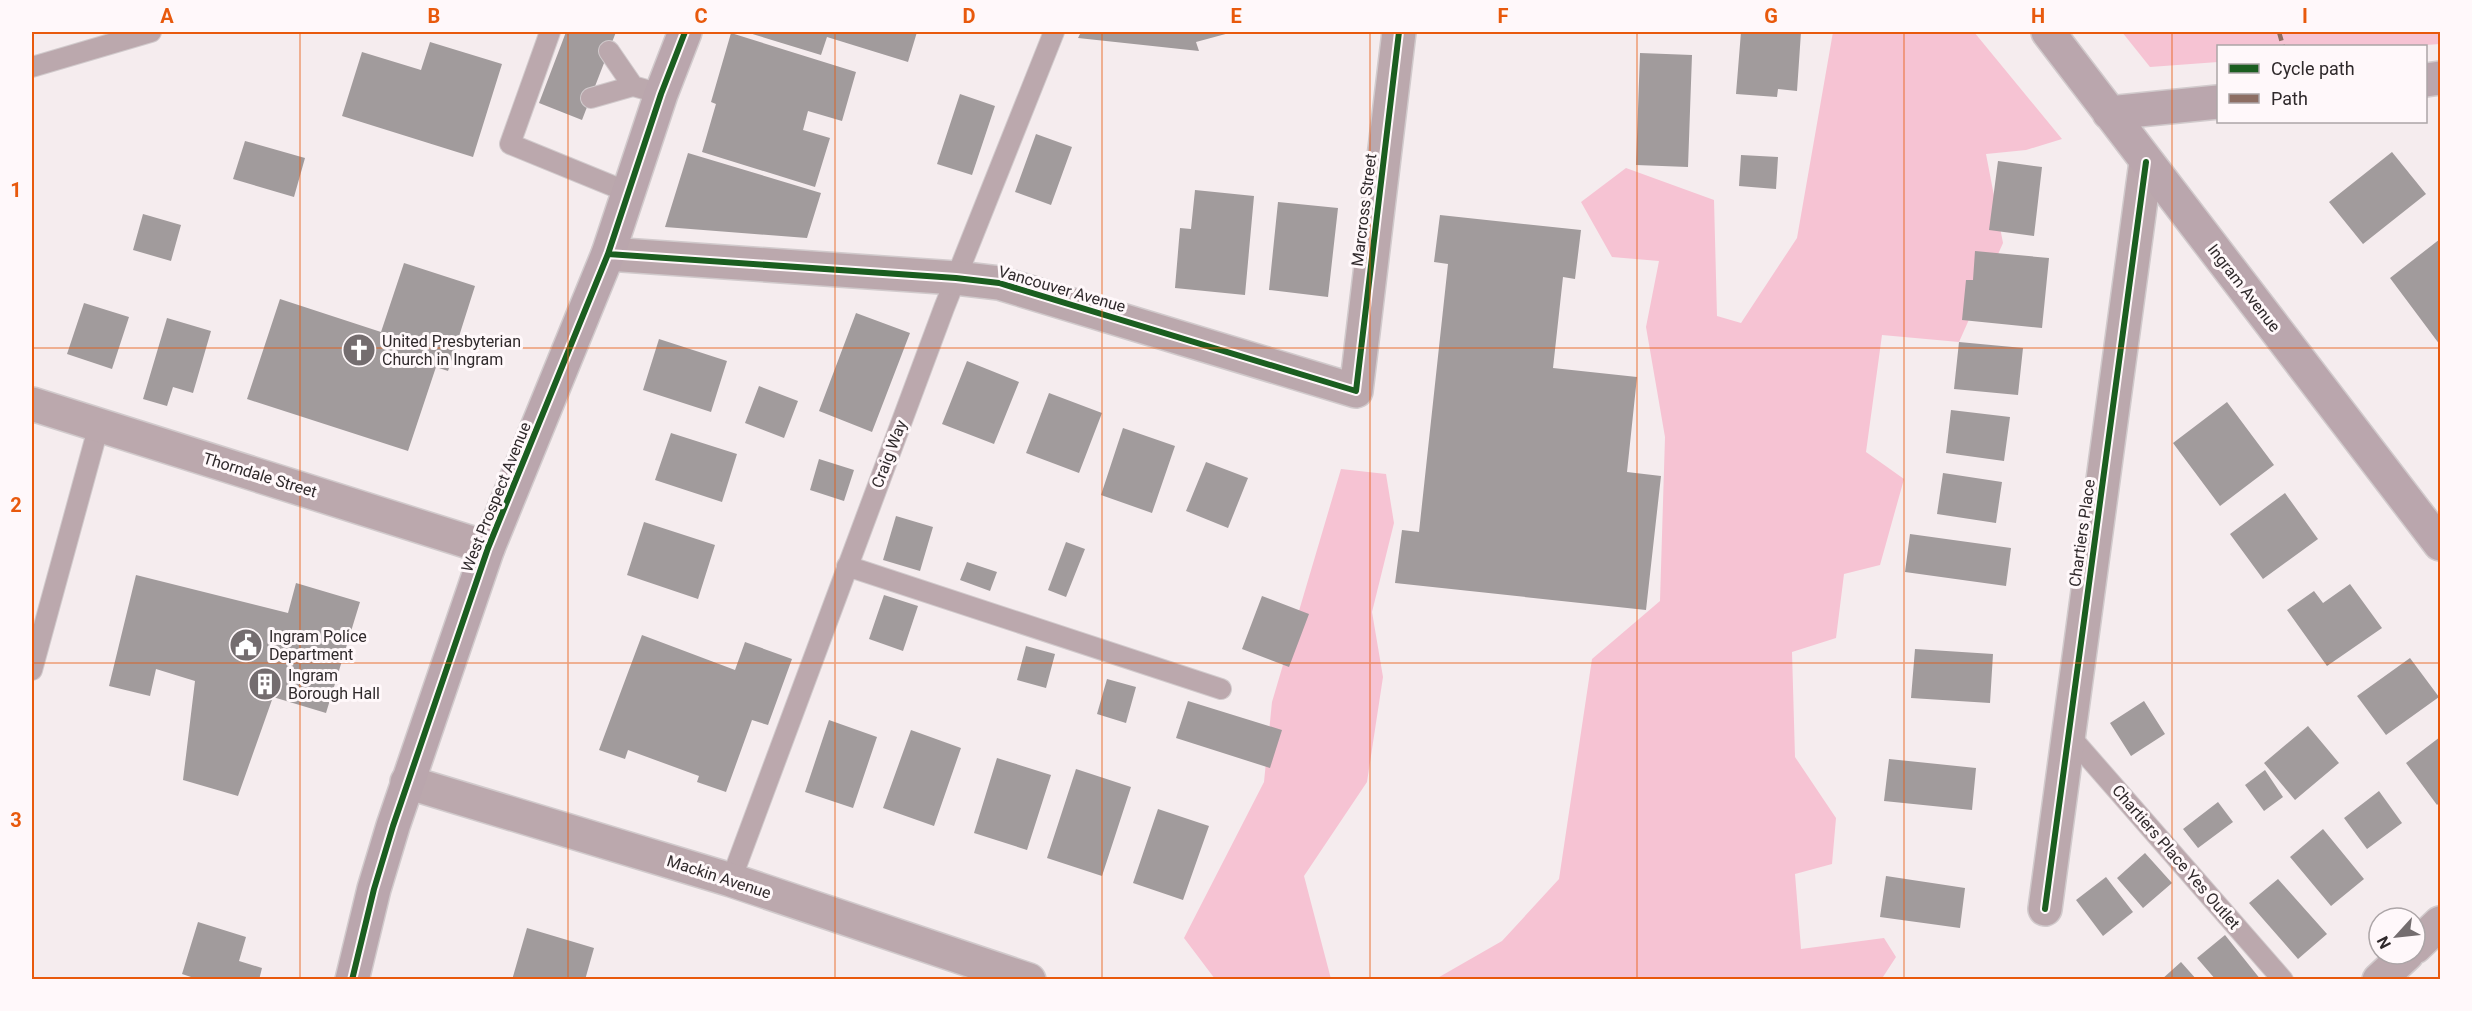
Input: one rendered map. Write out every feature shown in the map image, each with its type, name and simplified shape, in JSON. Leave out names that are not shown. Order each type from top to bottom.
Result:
[{"type":"street","name":"West Prospect Avenue","points":[[352,980],[374,888],[407,782],[488,548],[608,254],[630,193],[647,90],[685,32]]},
{"type":"street","name":"Marcross Street","points":[[1356,391],[1399,32]]},
{"type":"street","name":"Ingram Avenue","points":[[2048,32],[2440,544]]},
{"type":"street","points":[[2109,113],[2217,102]]},
{"type":"street","name":"Chartiers Place","points":[[2045,909],[2146,162]]},
{"type":"street","name":"Vancouver Avenue","points":[[608,254],[956,278],[999,283],[1356,391]]},
{"type":"street","name":"Thorndale Street","points":[[32,404],[488,548]]},
{"type":"street","name":"Mackin Avenue","points":[[407,782],[730,880],[1029,980]]},
{"type":"street","points":[[2427,935],[2440,923]]},
{"type":"street","points":[[2379,980],[2394,966]]},
{"type":"lane","points":[[32,67],[151,32]]},
{"type":"lane","points":[[558,32],[540,79],[510,144],[630,193]]},
{"type":"lane","name":"Craig Way","points":[[730,880],[956,278],[1054,32]]},
{"type":"lane","points":[[609,51],[647,90]]},
{"type":"lane","points":[[591,98],[647,90]]},
{"type":"lane","points":[[32,670],[99,425]]},
{"type":"lane","points":[[847,566],[1221,689]]},
{"type":"lane","name":"Chartiers Place Yes Outlet","points":[[2069,735],[2283,980]]},
{"type":"shaded area","points":[[1833,32],[1974,32],[2062,139],[2026,150],[1986,154],[2003,243],[1959,342],[1882,335],[1866,452],[1904,479],[1880,565],[1844,574],[1836,638],[1792,652],[1795,757],[1836,818],[1832,864],[1795,874],[1801,949],[1884,938],[1896,957],[1881,980],[1434,980],[1502,941],[1559,879],[1592,659],[1660,601],[1665,437],[1646,327],[1659,261],[1612,257],[1581,202],[1626,168],[1714,200],[1717,316],[1741,323],[1797,238]]},
{"type":"shaded area","points":[[2122,32],[2440,32],[2440,44],[2426,45],[2217,45],[2217,62],[2150,67]]},
{"type":"shaded area","points":[[1341,469],[1386,474],[1394,523],[1372,612],[1383,677],[1367,782],[1304,876],[1331,979],[1215,979],[1184,938],[1264,782],[1272,702]]},
{"type":"building","points":[[566,32],[616,32],[582,120],[539,103]]},
{"type":"building","points":[[746,32],[917,32],[908,62],[827,37],[821,55]]},
{"type":"building","points":[[1081,32],[1233,32],[1196,42],[1199,51],[1078,38]]},
{"type":"building","points":[[1741,32],[1801,32],[1797,91],[1778,89],[1777,97],[1736,94]]},
{"type":"building","points":[[731,33],[856,72],[842,121],[808,111],[803,130],[830,138],[815,187],[702,152],[716,104],[711,102]]},
{"type":"building","points":[[430,42],[502,64],[473,157],[342,116],[362,52],[421,70]]},
{"type":"building","points":[[1640,53],[1692,55],[1688,167],[1636,165]]},
{"type":"building","points":[[960,94],[995,106],[972,175],[937,164]]},
{"type":"building","points":[[1036,134],[1072,147],[1051,205],[1015,192]]},
{"type":"building","points":[[245,141],[305,158],[294,197],[233,179]]},
{"type":"building","points":[[2392,152],[2426,194],[2363,244],[2329,202]]},
{"type":"building","points":[[688,153],[821,193],[807,238],[665,227]]},
{"type":"building","points":[[1741,155],[1778,157],[1776,189],[1739,186]]},
{"type":"building","points":[[1998,161],[2042,167],[2034,236],[1989,230]]},
{"type":"building","points":[[1195,190],[1254,196],[1245,295],[1175,288],[1180,228],[1191,229]]},
{"type":"building","points":[[1278,202],[1338,208],[1328,297],[1269,290]]},
{"type":"building","points":[[143,214],[181,225],[171,261],[133,250]]},
{"type":"building","points":[[1440,215],[1581,230],[1575,279],[1563,277],[1553,368],[1637,377],[1627,472],[1661,476],[1646,610],[1395,583],[1402,530],[1419,532],[1448,264],[1434,262]]},
{"type":"building","points":[[2440,239],[2440,345],[2390,278]]},
{"type":"building","points":[[1975,251],[2049,258],[2042,328],[1962,320],[1966,280],[1973,280]]},
{"type":"building","name":"United Presbyterian Church in Ingram","points":[[404,263],[475,286],[448,371],[436,367],[408,451],[247,399],[280,299],[381,332]]},
{"type":"building","points":[[84,303],[129,317],[112,369],[67,354]]},
{"type":"building","points":[[856,313],[910,333],[872,432],[819,411]]},
{"type":"building","points":[[167,318],[211,331],[193,393],[173,387],[167,406],[143,399]]},
{"type":"building","points":[[659,339],[727,361],[711,412],[643,390]]},
{"type":"building","points":[[1959,342],[2023,348],[2018,395],[1954,389]]},
{"type":"building","points":[[967,361],[1019,382],[994,444],[942,424]]},
{"type":"building","points":[[759,386],[798,401],[784,438],[745,423]]},
{"type":"building","points":[[1049,393],[1102,413],[1079,473],[1026,453]]},
{"type":"building","points":[[2227,402],[2274,465],[2220,506],[2173,443]]},
{"type":"building","points":[[1951,410],[2010,417],[2004,461],[1946,453]]},
{"type":"building","points":[[1123,428],[1175,446],[1152,513],[1101,495]]},
{"type":"building","points":[[671,433],[737,454],[722,502],[655,480]]},
{"type":"building","points":[[819,459],[854,470],[844,501],[810,490]]},
{"type":"building","points":[[1206,462],[1248,478],[1228,528],[1186,511]]},
{"type":"building","points":[[1943,473],[2002,482],[1996,523],[1937,514]]},
{"type":"building","points":[[2285,493],[2318,539],[2263,579],[2230,534]]},
{"type":"building","points":[[896,516],[933,527],[920,571],[883,560]]},
{"type":"building","points":[[644,522],[715,545],[698,599],[627,575]]},
{"type":"building","points":[[1910,534],[2011,548],[2006,586],[1905,572]]},
{"type":"building","points":[[1066,542],[1085,549],[1066,597],[1048,590]]},
{"type":"building","points":[[967,562],[997,572],[990,591],[960,580]]},
{"type":"building","name":"Ingram Borough Hall","points":[[136,575],[288,613],[296,583],[360,602],[326,713],[273,697],[238,796],[183,780],[195,681],[156,669],[150,696],[109,686]]},
{"type":"building","points":[[2350,584],[2382,628],[2327,666],[2287,610],[2314,591],[2323,603]]},
{"type":"building","points":[[884,595],[918,606],[903,651],[869,639]]},
{"type":"building","points":[[1262,596],[1309,614],[1289,667],[1242,649]]},
{"type":"building","points":[[642,635],[735,670],[745,642],[792,659],[768,725],[752,720],[726,792],[697,782],[699,776],[628,750],[625,759],[599,750]]},
{"type":"building","points":[[1026,646],[1055,654],[1046,688],[1017,680]]},
{"type":"building","points":[[1915,649],[1993,654],[1990,703],[1911,698]]},
{"type":"building","points":[[2410,658],[2439,697],[2386,735],[2357,696]]},
{"type":"building","points":[[1107,679],[1136,687],[1126,723],[1097,714]]},
{"type":"building","points":[[1188,701],[1282,730],[1270,768],[1176,738]]},
{"type":"building","points":[[2144,701],[2165,734],[2131,756],[2110,723]]},
{"type":"building","points":[[829,720],[877,737],[853,808],[805,792]]},
{"type":"building","points":[[2308,726],[2339,763],[2295,800],[2264,763]]},
{"type":"building","points":[[911,730],[961,748],[934,826],[883,808]]},
{"type":"building","points":[[2440,737],[2440,802],[2437,805],[2406,763]]},
{"type":"building","points":[[997,758],[1051,775],[1027,850],[974,833]]},
{"type":"building","points":[[1889,759],[1976,768],[1972,810],[1884,801]]},
{"type":"building","points":[[1076,769],[1131,787],[1102,876],[1047,858]]},
{"type":"building","points":[[2265,770],[2283,797],[2264,811],[2245,785]]},
{"type":"building","points":[[2379,791],[2402,823],[2367,849],[2344,818]]},
{"type":"building","points":[[2218,802],[2233,822],[2198,848],[2183,829]]},
{"type":"building","points":[[1158,809],[1209,826],[1183,900],[1133,883]]},
{"type":"building","points":[[2323,829],[2364,879],[2331,906],[2290,857]]},
{"type":"building","points":[[2145,853],[2172,883],[2143,908],[2117,878]]},
{"type":"building","points":[[1886,876],[1965,888],[1960,928],[1880,917]]},
{"type":"building","points":[[2106,877],[2133,912],[2103,936],[2076,900]]},
{"type":"building","points":[[2278,879],[2327,934],[2298,959],[2249,903]]},
{"type":"building","points":[[198,922],[246,937],[239,961],[262,968],[259,980],[200,980],[182,974]]},
{"type":"building","points":[[527,928],[594,948],[585,980],[512,980]]},
{"type":"building","points":[[2225,935],[2261,980],[2216,980],[2197,958]]},
{"type":"building","points":[[2181,962],[2197,980],[2161,980]]},
{"type":"marked path","points":[[2279,32],[2283,45]]},
{"type":"cycle path","points":[[352,980],[374,889],[393,826],[488,548],[608,254],[661,94],[685,32]]},
{"type":"cycle path","points":[[608,254],[956,278],[999,283],[1356,391],[1399,32]]},
{"type":"cycle path","points":[[2045,909],[2146,162]]},
{"type":"place","name":"United Presbyterian Church in Ingram","points":[[359,350]]},
{"type":"place","name":"Ingram Police Department","points":[[246,645]]},
{"type":"place","name":"Ingram Borough Hall","points":[[265,684]]}]
